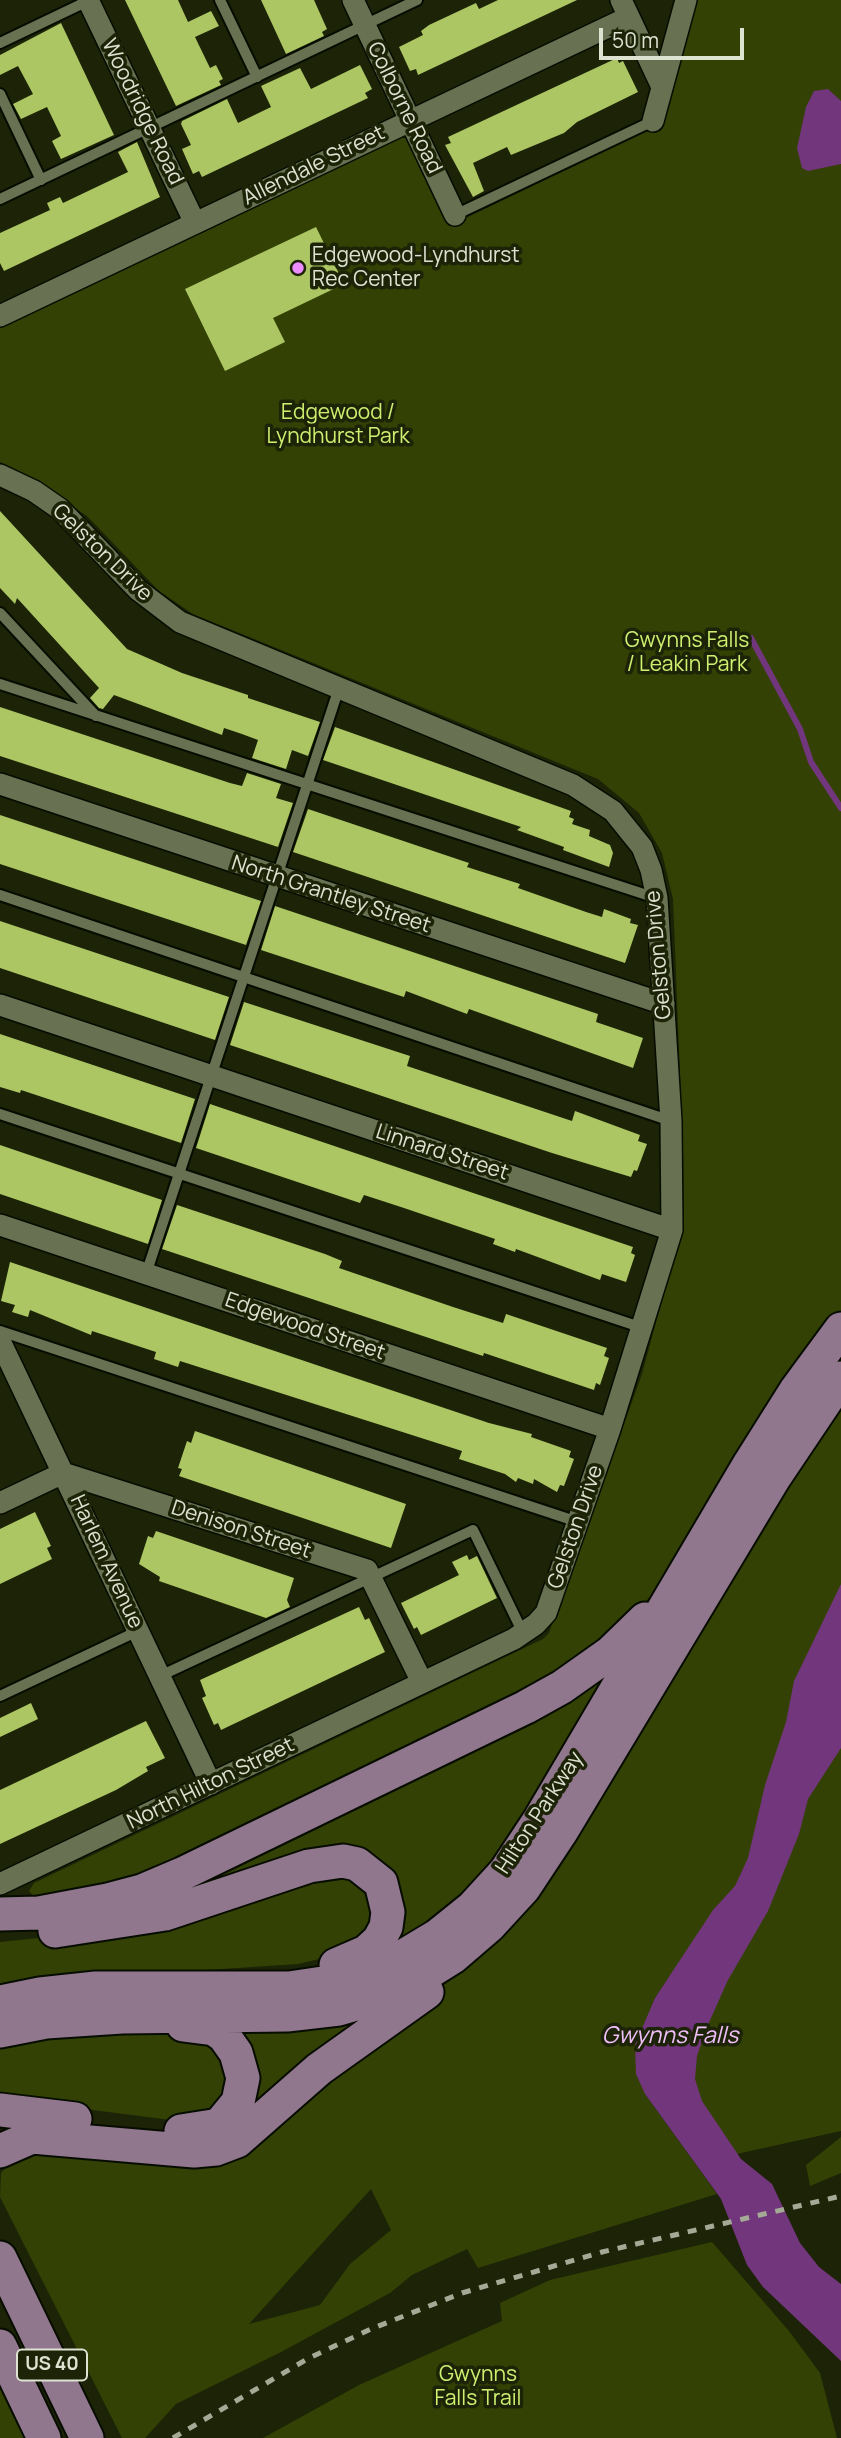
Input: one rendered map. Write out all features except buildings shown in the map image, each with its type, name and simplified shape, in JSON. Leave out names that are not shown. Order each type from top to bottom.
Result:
[{"type":"main road","name":"Hilton Parkway","points":[[0,2002],[40,1994],[96,1988],[289,1988],[337,1982],[367,1973],[414,1950],[473,1907],[505,1872],[540,1819],[790,1400],[841,1329]]},
{"type":"main road","name":"Hilton Parkway","points":[[0,2031],[46,2022],[122,2017],[287,2015],[339,2009],[377,1998],[413,1982],[453,1957],[489,1926],[524,1888],[561,1832],[774,1478],[841,1378]]},
{"type":"main road","points":[[0,1891],[39,1913],[142,1891],[182,1874],[562,1687],[610,1653],[676,1587]]},
{"type":"main road","points":[[0,1935],[77,1929],[165,1914],[327,1862],[357,1864],[381,1883],[387,1897],[386,1927],[366,1952],[327,1968],[233,1989]]},
{"type":"main road","points":[[0,2151],[32,2137],[194,2151],[216,2149],[237,2141],[319,2069],[443,1979],[471,1951],[489,1926]]},
{"type":"main road","points":[[0,2110],[192,2131],[219,2125],[231,2114],[238,2102],[243,2078],[236,2053],[225,2036],[214,2029],[122,2017]]},
{"type":"main road","name":"US 40","points":[[0,2258],[87,2438]]},
{"type":"main road","name":"US 40","points":[[0,2346],[44,2438]]},
{"type":"street","name":"Woodridge Road","points":[[89,0],[195,223]]},
{"type":"street","name":"Colborne Road","points":[[352,0],[455,215]]},
{"type":"street","points":[[653,121],[686,0]]},
{"type":"street","points":[[625,9],[662,87]]},
{"type":"street","name":"Allendale Street","points":[[0,316],[410,121],[625,9]]},
{"type":"street","name":"Gelston Drive","points":[[0,475],[34,491],[60,509],[138,590],[180,622],[573,785],[596,797],[613,811],[642,847],[651,870],[657,898],[671,1121],[672,1230],[610,1429],[546,1613],[523,1633],[422,1682]]},
{"type":"street","name":"North Grantley Street","points":[[0,784],[664,1004]]},
{"type":"street","name":"Linnard Street","points":[[0,1005],[672,1230]]},
{"type":"street","name":"Edgewood Street","points":[[0,1225],[610,1429]]},
{"type":"street","name":"Harlem Avenue","points":[[0,1341],[211,1784]]},
{"type":"street","points":[[0,1503],[63,1473]]},
{"type":"street","name":"Denison Street","points":[[63,1473],[367,1570],[370,1578]]},
{"type":"street","points":[[370,1578],[422,1682]]},
{"type":"street","name":"North Hilton Street","points":[[0,1891],[211,1784],[422,1682]]},
{"type":"lane","points":[[0,43],[89,0]]},
{"type":"lane","points":[[220,0],[257,77]]},
{"type":"lane","points":[[0,199],[417,0]]},
{"type":"lane","points":[[0,94],[41,180]]},
{"type":"lane","points":[[455,215],[653,121]]},
{"type":"lane","points":[[0,613],[98,718]]},
{"type":"lane","points":[[0,684],[657,898]]},
{"type":"lane","points":[[146,1274],[339,688]]},
{"type":"lane","points":[[0,895],[671,1121]]},
{"type":"lane","points":[[0,1114],[643,1328]]},
{"type":"lane","points":[[0,1341],[578,1522]]},
{"type":"lane","points":[[159,1676],[473,1530],[523,1633]]},
{"type":"lane","points":[[0,1696],[138,1631]]},
{"type":"green space","points":[[692,0],[841,0],[841,1312],[800,1364],[666,1577],[643,1605],[562,1677],[126,1883],[36,1899],[29,1891],[34,1883],[543,1639],[549,1633],[642,1374],[684,1219],[683,1151],[673,899],[662,853],[639,813],[598,779],[193,614],[159,591],[88,517],[35,479],[0,462],[0,327],[397,138],[406,138],[410,142],[451,225],[647,131],[659,118]]},
{"type":"green space","points":[[841,1403],[841,2131],[723,2157],[660,2055],[669,1977],[655,1998],[645,2094],[717,2194],[478,2268],[467,2249],[412,2275],[390,2293],[283,2351],[176,2404],[145,2438],[122,2438],[0,2197],[1,2173],[13,2158],[53,2150],[186,2167],[216,2163],[472,1963]],"holes":[[[371,2189],[391,2230],[350,2264],[320,2305],[249,2324]]]},
{"type":"green space","points":[[606,1672],[610,1675],[509,1847],[456,1906],[381,1951],[369,1857],[142,1910]]},
{"type":"green space","points":[[354,1871],[373,1888],[379,1917],[345,1953],[298,1964],[24,1982],[0,1989],[0,1942],[115,1930]]},
{"type":"green space","points":[[384,2004],[255,2116],[247,2108],[255,2076],[244,2032]]},
{"type":"green space","points":[[46,2031],[187,2034],[225,2053],[227,2101],[208,2117],[178,2121],[0,2098],[0,2042]]},
{"type":"green space","points":[[841,2137],[841,2173],[810,2186],[806,2165]]},
{"type":"green space","name":"Gwynns Falls Trail","points":[[712,2242],[789,2331],[820,2373],[837,2438],[263,2438],[359,2385],[502,2321],[500,2303],[550,2280]]},
{"type":"green space","points":[[0,2375],[30,2438],[0,2438]]},
{"type":"water","points":[[828,89],[841,101],[841,164],[808,171],[802,168],[797,148],[806,107],[814,91]]},
{"type":"water","name":"Gwynns Falls","points":[[841,1584],[841,1748],[808,1799],[799,1834],[768,1911],[728,1980],[707,2027],[697,2056],[695,2079],[702,2101],[741,2159],[772,2184],[800,2243],[819,2267],[841,2284],[841,2361],[763,2287],[747,2265],[721,2199],[645,2094],[636,2074],[635,2045],[655,1998],[713,1910],[735,1886],[748,1858],[765,1785],[786,1722],[794,1681]]},
{"type":"waterway","points":[[751,638],[800,729],[811,762],[841,808]]},
{"type":"railway","points":[[173,2438],[309,2358],[371,2329],[462,2293],[602,2252],[841,2196]]},
{"type":"place","name":"Edgewood-Lyndhurst Rec Center","points":[[298,268]]},
{"type":"park label","name":"Edgewood / Lyndhurst Park","points":[[338,425]]},
{"type":"park label","name":"Gwynns Falls / Leakin Park","points":[[687,653]]}]
